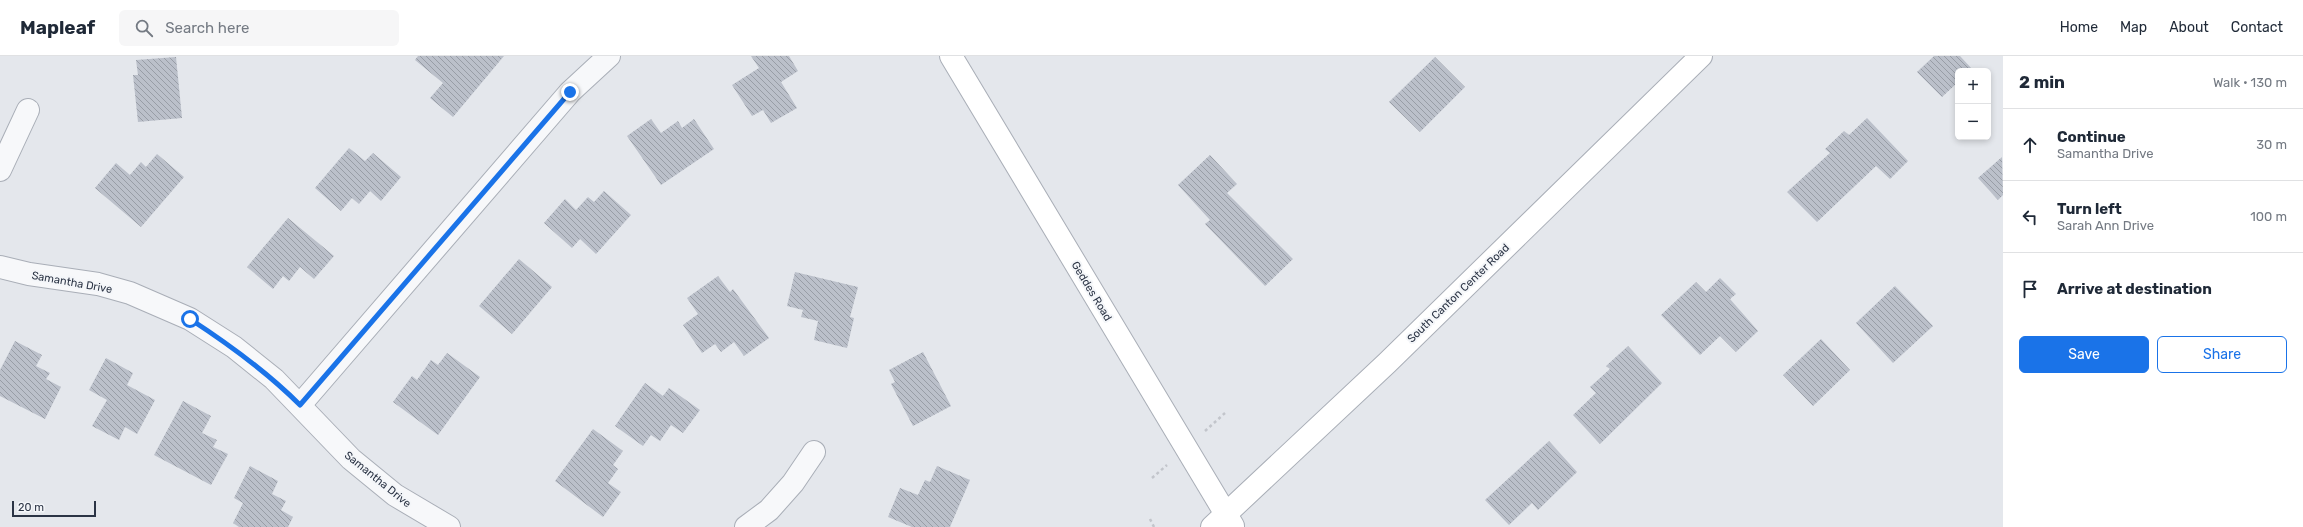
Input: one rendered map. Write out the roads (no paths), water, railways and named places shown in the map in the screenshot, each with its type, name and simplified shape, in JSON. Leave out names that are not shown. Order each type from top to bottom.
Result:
[{"type":"main road","name":"Geddes Road","points":[[951,56],[1224,523]]},
{"type":"main road","name":"South Canton Center Road","points":[[1224,523],[1701,56]]},
{"type":"street","points":[[300,405],[570,92],[609,56]]},
{"type":"street","points":[[0,170],[28,110]]},
{"type":"street","name":"Samantha Drive","points":[[0,267],[29,274],[98,284],[162,306],[190,319],[234,347],[274,379],[351,459],[395,495],[449,527]]},
{"type":"street","points":[[746,527],[770,510],[793,483],[814,452]]}]
